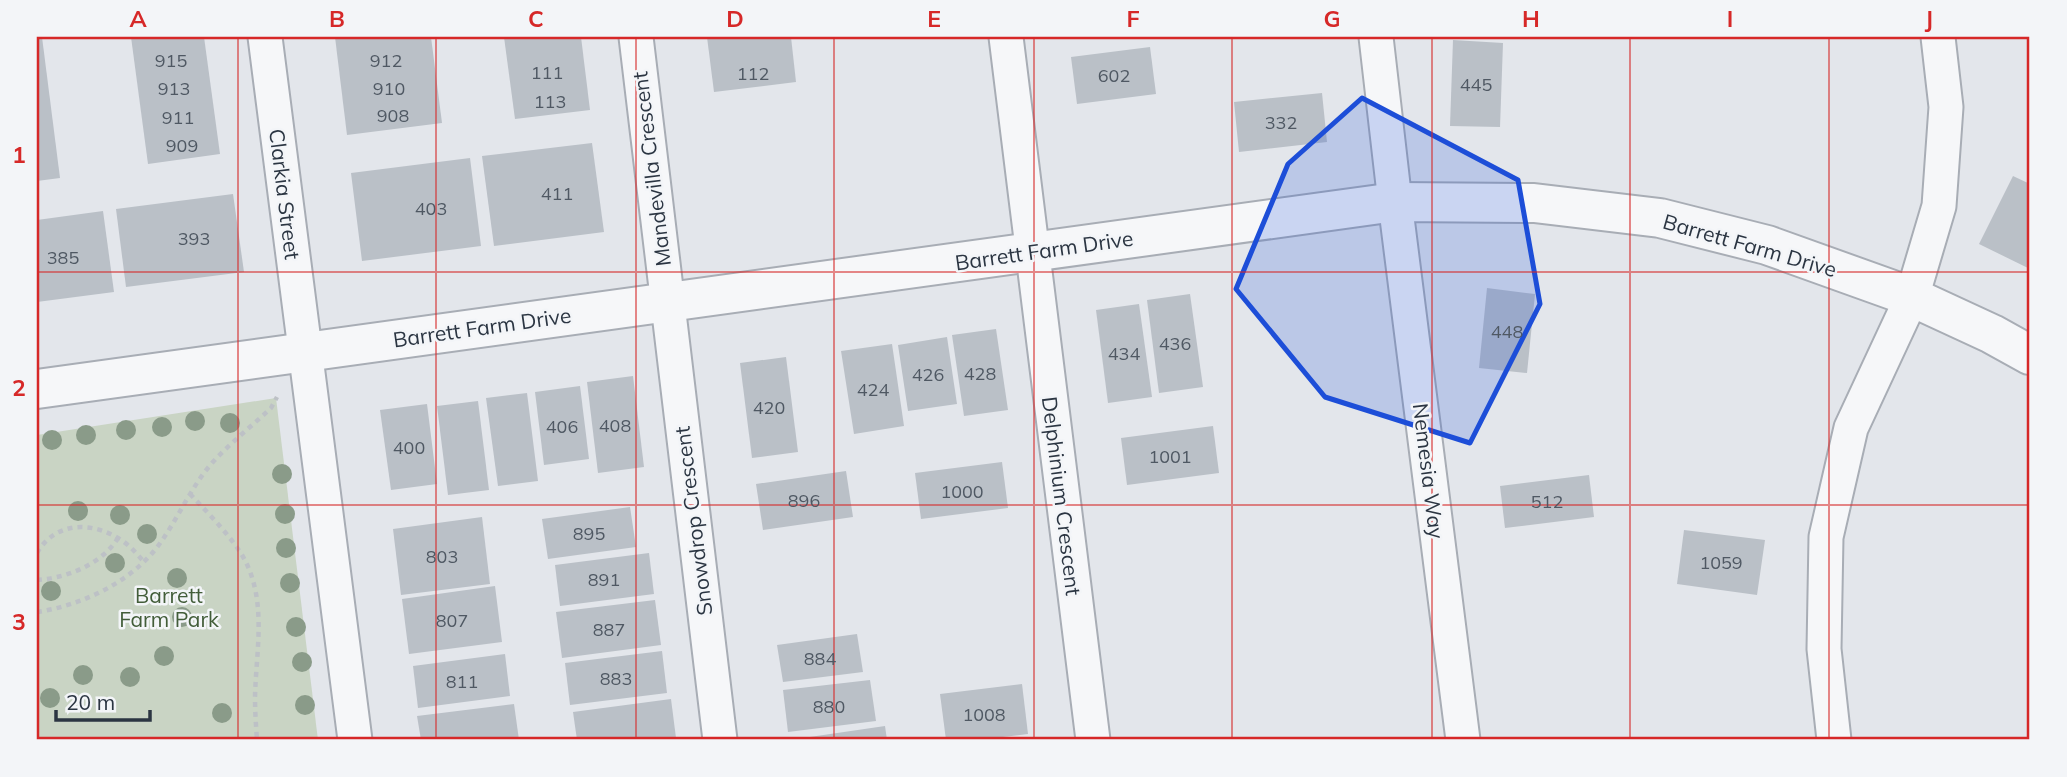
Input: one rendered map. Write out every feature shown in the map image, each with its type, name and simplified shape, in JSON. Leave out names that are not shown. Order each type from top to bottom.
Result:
[{"type":"street","name":"Clarkia Street","points":[[265,37],[305,352]]},
{"type":"street","name":"Mandevilla Crescent","points":[[636,37],[667,302]]},
{"type":"street","name":"Delphinium Crescent","points":[[1006,37],[1093,740]]},
{"type":"street","name":"Nemesia Way","points":[[1376,37],[1464,740]]},
{"type":"street","points":[[1834,740],[1824,649],[1826,537],[1851,428],[1912,296],[1939,206],[1946,107],[1938,37]]},
{"type":"street","name":"Barrett Farm Drive","points":[[37,388],[1395,202],[1534,203],[1660,218],[1767,245],[1912,296],[2030,355]]},
{"type":"street","name":"Snowdrop Crescent","points":[[667,302],[720,740]]},
{"type":"street","points":[[305,352],[355,740]]},
{"type":"path","points":[[37,612],[86,599],[149,559],[212,463],[271,408],[305,352]]},
{"type":"path","points":[[190,494],[219,525],[242,556],[257,595],[260,633],[256,697],[257,740]]},
{"type":"path","points":[[37,553],[42,544],[61,530],[85,526],[118,538],[144,562]]},
{"type":"path","points":[[37,580],[62,576],[85,566],[111,550],[118,538]]},
{"type":"highlighted area","points":[[1362,98],[1518,180],[1540,304],[1470,443],[1325,397],[1236,289],[1288,164]]},
{"type":"green space","name":"Barrett Farm Park","points":[[276,398],[318,740],[37,740],[37,435]]},
{"type":"building","points":[[37,37],[42,37],[60,178],[37,181]]},
{"type":"building","points":[[131,37],[204,37],[220,154],[148,164]]},
{"type":"building","points":[[335,37],[431,37],[442,123],[347,135]]},
{"type":"building","points":[[504,37],[581,37],[590,110],[515,119]]},
{"type":"building","points":[[707,37],[791,37],[796,82],[714,92]]},
{"type":"building","points":[[1453,40],[1503,43],[1500,127],[1450,126]]},
{"type":"building","points":[[1150,47],[1156,94],[1077,104],[1071,57]]},
{"type":"building","points":[[1322,93],[1327,142],[1239,152],[1234,102]]},
{"type":"building","points":[[592,143],[604,232],[494,246],[482,156]]},
{"type":"building","points":[[470,158],[481,246],[362,261],[351,173]]},
{"type":"building","points":[[2013,176],[2030,184],[2030,269],[1979,244]]},
{"type":"building","points":[[233,194],[244,272],[126,287],[116,209]]},
{"type":"building","points":[[103,211],[114,292],[37,302],[37,220]]},
{"type":"building","points":[[1487,288],[1535,294],[1527,373],[1479,368]]},
{"type":"building","points":[[1190,294],[1203,387],[1159,393],[1147,300]]},
{"type":"building","points":[[1139,304],[1152,397],[1108,403],[1096,310]]},
{"type":"building","points":[[996,329],[1008,410],[964,416],[952,335]]},
{"type":"building","points":[[947,337],[957,404],[908,411],[898,345]]},
{"type":"building","points":[[892,344],[904,426],[854,434],[841,351]]},
{"type":"building","points":[[786,357],[798,452],[752,458],[740,363]]},
{"type":"building","points":[[633,376],[644,467],[598,473],[587,382]]},
{"type":"building","points":[[580,386],[589,459],[544,465],[535,392]]},
{"type":"building","points":[[527,393],[538,481],[498,486],[486,398]]},
{"type":"building","points":[[478,401],[489,490],[448,495],[437,406]]},
{"type":"building","points":[[427,404],[437,484],[391,490],[380,410]]},
{"type":"building","points":[[1213,426],[1219,473],[1127,485],[1121,438]]},
{"type":"building","points":[[1002,462],[1008,508],[921,519],[915,473]]},
{"type":"building","points":[[846,471],[853,517],[763,530],[756,484]]},
{"type":"building","points":[[1589,475],[1594,517],[1505,528],[1500,486]]},
{"type":"building","points":[[630,507],[636,547],[548,559],[542,519]]},
{"type":"building","points":[[482,517],[490,584],[401,595],[393,529]]},
{"type":"building","points":[[1684,530],[1765,540],[1757,595],[1677,584]]},
{"type":"building","points":[[649,553],[654,594],[560,606],[555,565]]},
{"type":"building","points":[[495,586],[502,642],[409,654],[402,599]]},
{"type":"building","points":[[655,600],[661,645],[562,658],[556,612]]},
{"type":"building","points":[[857,634],[863,672],[783,682],[777,645]]},
{"type":"building","points":[[662,651],[667,693],[570,705],[565,663]]},
{"type":"building","points":[[505,654],[510,696],[418,708],[413,666]]},
{"type":"building","points":[[870,680],[876,721],[788,732],[783,690]]},
{"type":"building","points":[[1022,684],[1028,734],[977,740],[946,740],[940,694]]},
{"type":"building","points":[[671,699],[676,738],[577,740],[573,712]]},
{"type":"building","points":[[514,704],[519,740],[421,740],[417,716]]},
{"type":"building","points":[[885,726],[887,740],[796,740],[796,739]]}]
